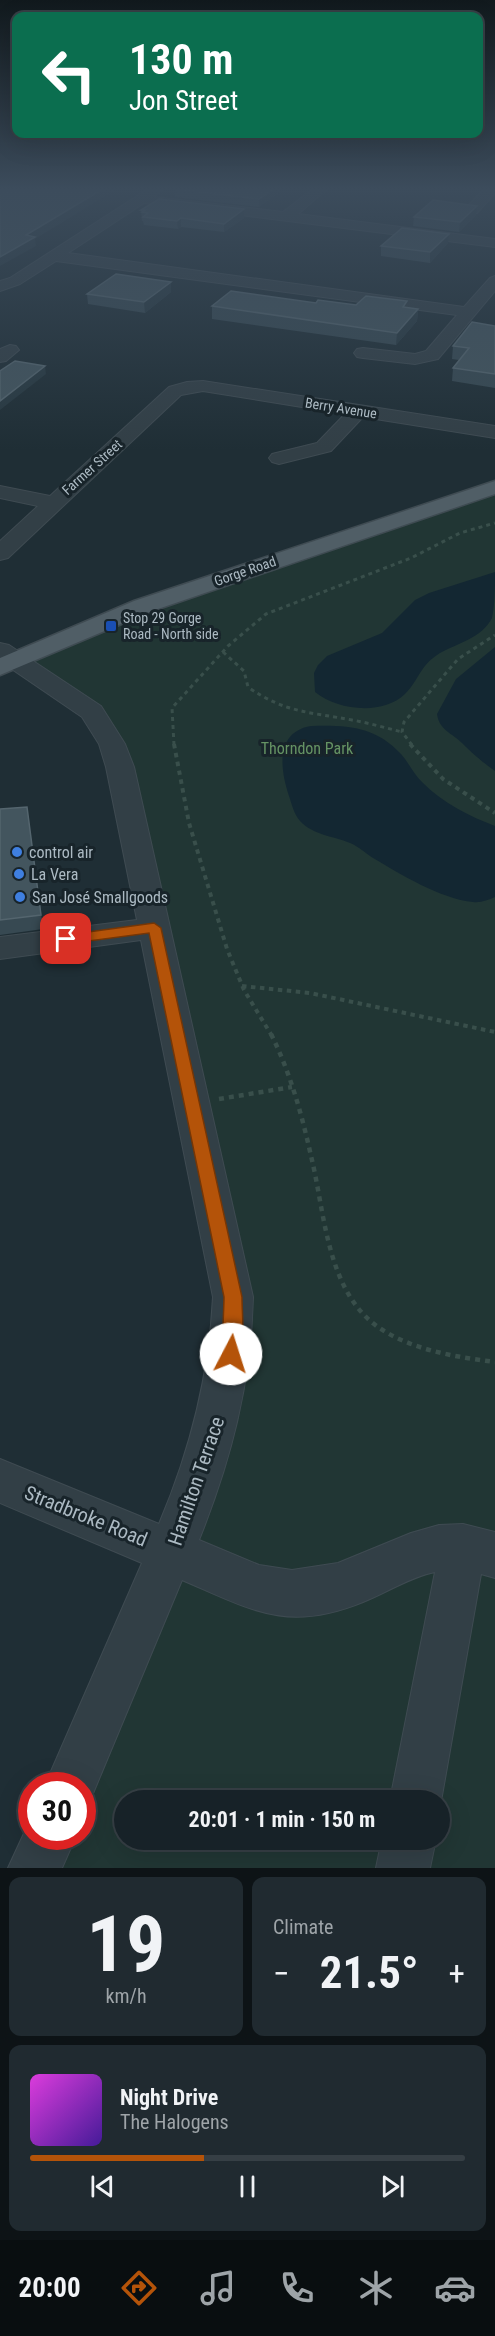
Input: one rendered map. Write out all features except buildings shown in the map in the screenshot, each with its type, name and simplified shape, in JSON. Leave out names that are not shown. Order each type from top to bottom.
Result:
[{"type":"main road","name":"Gorge Road","points":[[4,656],[147,594],[495,478]]},
{"type":"main road","name":"Gorge Road","points":[[4,656],[143,606],[495,487]]},
{"type":"street","points":[[1,286],[19,276]]},
{"type":"street","points":[[202,276],[468,312]]},
{"type":"street","points":[[363,353],[415,359],[432,355],[495,280]]},
{"type":"street","name":"Berry Avenue","points":[[187,387],[203,386],[495,432]]},
{"type":"street","name":"Farmer Street","points":[[0,553],[175,391],[187,387]]},
{"type":"street","points":[[279,458],[324,447],[359,410]]},
{"type":"street","points":[[0,492],[54,502]]},
{"type":"street","name":"Hamilton Terrace","points":[[4,656],[92,712],[112,744],[120,767],[233,1297],[233,1336],[214,1438],[172,1551],[77,1772]]},
{"type":"street","points":[[0,948],[154,928]]},
{"type":"street","name":"Stradbroke Road","points":[[0,1481],[259,1589],[283,1595],[313,1594],[344,1585],[428,1549],[479,1551]]},
{"type":"street","points":[[419,1790],[479,1551]]},
{"type":"street","points":[[35,1868],[43,1850]]},
{"type":"street","points":[[403,1868],[406,1850]]},
{"type":"path","points":[[495,523],[460,533],[411,558],[266,614],[247,627],[172,708],[172,742],[192,835],[228,953],[242,986],[282,1056],[316,1179],[331,1249],[347,1293],[366,1317],[389,1334],[446,1353],[495,1362]]},
{"type":"path","points":[[402,732],[404,722],[443,674],[458,659],[495,635]]},
{"type":"path","points":[[223,652],[244,670],[248,687],[268,701],[292,710],[354,720],[402,732],[431,770],[461,795],[495,813]]},
{"type":"path","points":[[242,986],[310,993],[495,1032]]},
{"type":"path","points":[[192,1104],[292,1087]]},
{"type":"green space","name":"Thorndon Park","points":[[495,487],[495,1868],[35,1868],[43,1850],[96,1850],[96,1772],[86,1772],[233,1336],[104,729],[16,659]]},
{"type":"water","points":[[495,572],[493,613],[488,625],[476,635],[433,658],[405,694],[395,701],[384,706],[360,708],[335,703],[315,692],[314,673],[327,656],[382,633],[415,600],[429,593]]},
{"type":"water","points":[[495,647],[495,771],[443,728],[437,714],[456,679]]},
{"type":"water","points":[[311,726],[360,729],[381,738],[401,754],[420,780],[439,797],[495,826],[495,897],[482,902],[473,902],[434,891],[373,858],[353,844],[305,826],[293,809],[284,775],[283,753],[291,736]]},
{"type":"place","name":"Stop 29 Gorge Road - North side","points":[[111,626]]},
{"type":"place","name":"control air","points":[[17,852]]},
{"type":"place","name":"La Vera","points":[[19,874]]},
{"type":"place","name":"San José Smallgoods","points":[[20,897]]},
{"type":"route","points":[[66,939],[154,928],[233,1297],[231,1354]]}]
